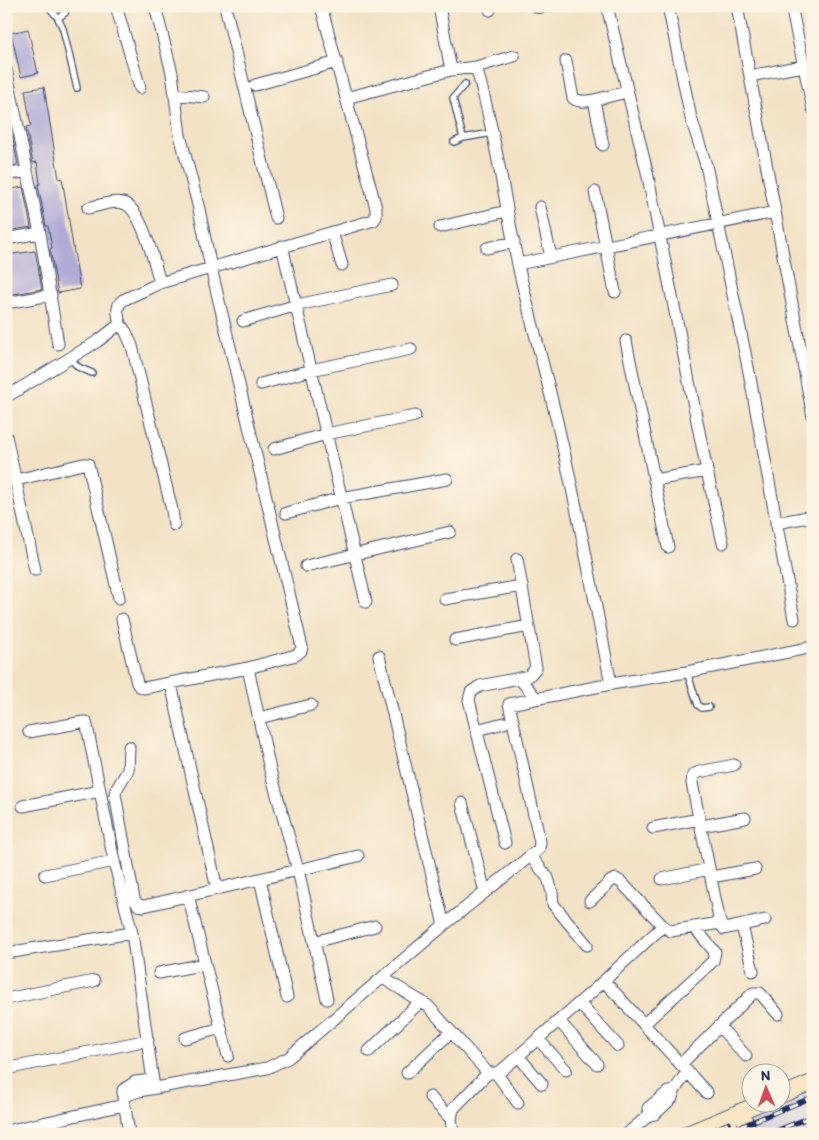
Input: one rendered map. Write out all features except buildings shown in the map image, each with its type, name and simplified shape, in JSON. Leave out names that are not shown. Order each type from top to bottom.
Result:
[{"type":"main road","points":[[792,1091],[813,1082]]},
{"type":"main road","points":[[686,1134],[741,1111],[750,1134]]},
{"type":"main road","points":[[727,1117],[733,1134]]},
{"type":"street","points":[[116,6],[140,88]]},
{"type":"street","points":[[122,618],[136,683],[144,688],[248,668],[296,655],[301,651],[302,647],[211,268],[199,208],[185,157],[172,73],[154,6]]},
{"type":"street","points":[[225,6],[276,218]]},
{"type":"street","points":[[174,525],[132,346],[120,324],[118,310],[120,302],[160,283],[374,220],[377,214],[321,6]]},
{"type":"street","points":[[439,6],[451,70]]},
{"type":"street","points":[[607,6],[648,172],[723,543]]},
{"type":"street","points":[[668,6],[690,118],[706,165],[749,372],[794,619]]},
{"type":"street","points":[[737,6],[813,417]]},
{"type":"street","points":[[791,6],[808,65],[813,109]]},
{"type":"street","points":[[346,98],[451,70],[476,67],[514,56]]},
{"type":"street","points":[[566,61],[573,98],[576,100],[582,102],[628,92]]},
{"type":"street","points":[[255,85],[337,62]]},
{"type":"street","points":[[750,76],[808,65]]},
{"type":"street","points":[[476,67],[492,133],[518,264],[562,442],[611,684]]},
{"type":"street","points":[[6,69],[11,111],[27,171],[40,233],[58,344]]},
{"type":"street","points":[[174,94],[204,97]]},
{"type":"street","points":[[594,100],[603,145]]},
{"type":"street","points":[[6,175],[27,171]]},
{"type":"street","points":[[595,192],[615,292]]},
{"type":"street","points":[[88,208],[116,202],[129,206],[136,214],[142,228],[160,283]]},
{"type":"street","points":[[540,207],[551,256]]},
{"type":"street","points":[[440,228],[507,210]]},
{"type":"street","points":[[518,264],[775,212]]},
{"type":"street","points":[[332,232],[342,265]]},
{"type":"street","points":[[6,239],[40,233]]},
{"type":"street","points":[[487,248],[514,242]]},
{"type":"street","points":[[282,246],[366,602]]},
{"type":"street","points":[[243,321],[297,305],[392,285]]},
{"type":"street","points":[[6,303],[51,295]]},
{"type":"street","points":[[6,397],[98,341],[120,324]]},
{"type":"street","points":[[626,341],[668,547]]},
{"type":"street","points":[[261,384],[311,370],[411,349]]},
{"type":"street","points":[[274,449],[326,434],[414,416]]},
{"type":"street","points":[[6,436],[35,570]]},
{"type":"street","points":[[16,480],[88,464],[119,598]]},
{"type":"street","points":[[654,480],[707,471]]},
{"type":"street","points":[[286,512],[340,498],[447,479]]},
{"type":"street","points":[[776,523],[813,516]]},
{"type":"street","points":[[306,566],[450,532]]},
{"type":"street","points":[[505,843],[469,700],[471,692],[480,686],[529,676],[536,668],[517,559]]},
{"type":"street","points":[[446,599],[522,586]]},
{"type":"street","points":[[455,640],[529,626]]},
{"type":"street","points":[[6,1131],[124,1102],[132,1093],[153,1084],[258,1070],[279,1063],[288,1058],[444,925],[530,856],[538,848],[540,842],[509,706],[511,703],[687,672],[813,647]]},
{"type":"street","points":[[379,656],[444,925]]},
{"type":"street","points":[[248,668],[281,813],[298,870],[327,998]]},
{"type":"street","points":[[519,678],[536,698]]},
{"type":"street","points":[[171,684],[217,889]]},
{"type":"street","points":[[259,718],[310,705]]},
{"type":"street","points":[[29,732],[86,722],[114,861],[132,932],[153,1084]]},
{"type":"street","points":[[476,730],[504,723]]},
{"type":"street","points":[[130,747],[128,770],[115,794],[134,899],[138,904],[144,906],[358,856]]},
{"type":"street","points":[[734,765],[693,775],[692,782],[710,873],[720,923],[724,929],[765,920]]},
{"type":"street","points":[[23,806],[100,791]]},
{"type":"street","points":[[462,803],[485,892]]},
{"type":"street","points":[[653,828],[745,818]]},
{"type":"street","points":[[530,856],[548,878],[553,904],[587,945]]},
{"type":"street","points":[[45,875],[114,861]]},
{"type":"street","points":[[662,879],[755,869]]},
{"type":"street","points":[[260,878],[287,997]]},
{"type":"street","points":[[590,901],[611,881],[616,879],[663,926],[672,931],[720,923]]},
{"type":"street","points":[[188,895],[228,1056]]},
{"type":"street","points":[[314,942],[375,926]]},
{"type":"street","points":[[453,1134],[451,1119],[454,1109],[492,1073],[502,1070],[559,1021],[663,926]]},
{"type":"street","points":[[742,926],[753,971]]},
{"type":"street","points":[[644,1024],[713,961],[715,952],[694,927]]},
{"type":"street","points":[[6,953],[132,932]]},
{"type":"street","points":[[159,973],[205,964]]},
{"type":"street","points":[[383,978],[428,1006],[518,1103]]},
{"type":"street","points":[[6,999],[94,981]]},
{"type":"street","points":[[604,981],[707,1092]]},
{"type":"street","points":[[627,1134],[649,1115],[648,1108],[668,1092],[673,1092],[684,1078],[684,1067],[718,1026],[753,992],[760,993],[778,1014]]},
{"type":"street","points":[[369,1051],[421,1001]]},
{"type":"street","points":[[579,1003],[618,1046]]},
{"type":"street","points":[[559,1021],[597,1064]]},
{"type":"street","points":[[718,1026],[746,1056]]},
{"type":"street","points":[[185,1038],[221,1028]]},
{"type":"street","points":[[407,1072],[451,1032]]},
{"type":"street","points":[[538,1039],[566,1070]]},
{"type":"street","points":[[6,1069],[148,1040]]},
{"type":"street","points":[[518,1056],[542,1084]]},
{"type":"street","points":[[430,1097],[451,1119]]},
{"type":"street","points":[[124,1102],[129,1134]]},
{"type":"street","points":[[52,1121],[54,1134]]},
{"type":"lane","points":[[48,6],[58,18],[63,29],[78,88]]},
{"type":"lane","points":[[58,18],[65,13],[68,6]]},
{"type":"lane","points":[[531,6],[538,10],[559,6]]},
{"type":"lane","points":[[463,138],[453,98],[455,93],[465,84]]},
{"type":"lane","points":[[454,142],[463,138],[492,133]]},
{"type":"lane","points":[[70,358],[78,367],[92,373]]},
{"type":"lane","points":[[687,672],[698,705],[702,708],[709,707]]},
{"type":"shaded area","points":[[813,1086],[813,1134],[696,1134],[750,1112],[792,1112],[792,1095]]},
{"type":"railway","points":[[722,1134],[813,1097]]},
{"type":"railway","points":[[768,1134],[813,1116]]},
{"type":"railway","points":[[703,1134],[729,1123]]},
{"type":"railway","points":[[793,1134],[813,1126]]}]
